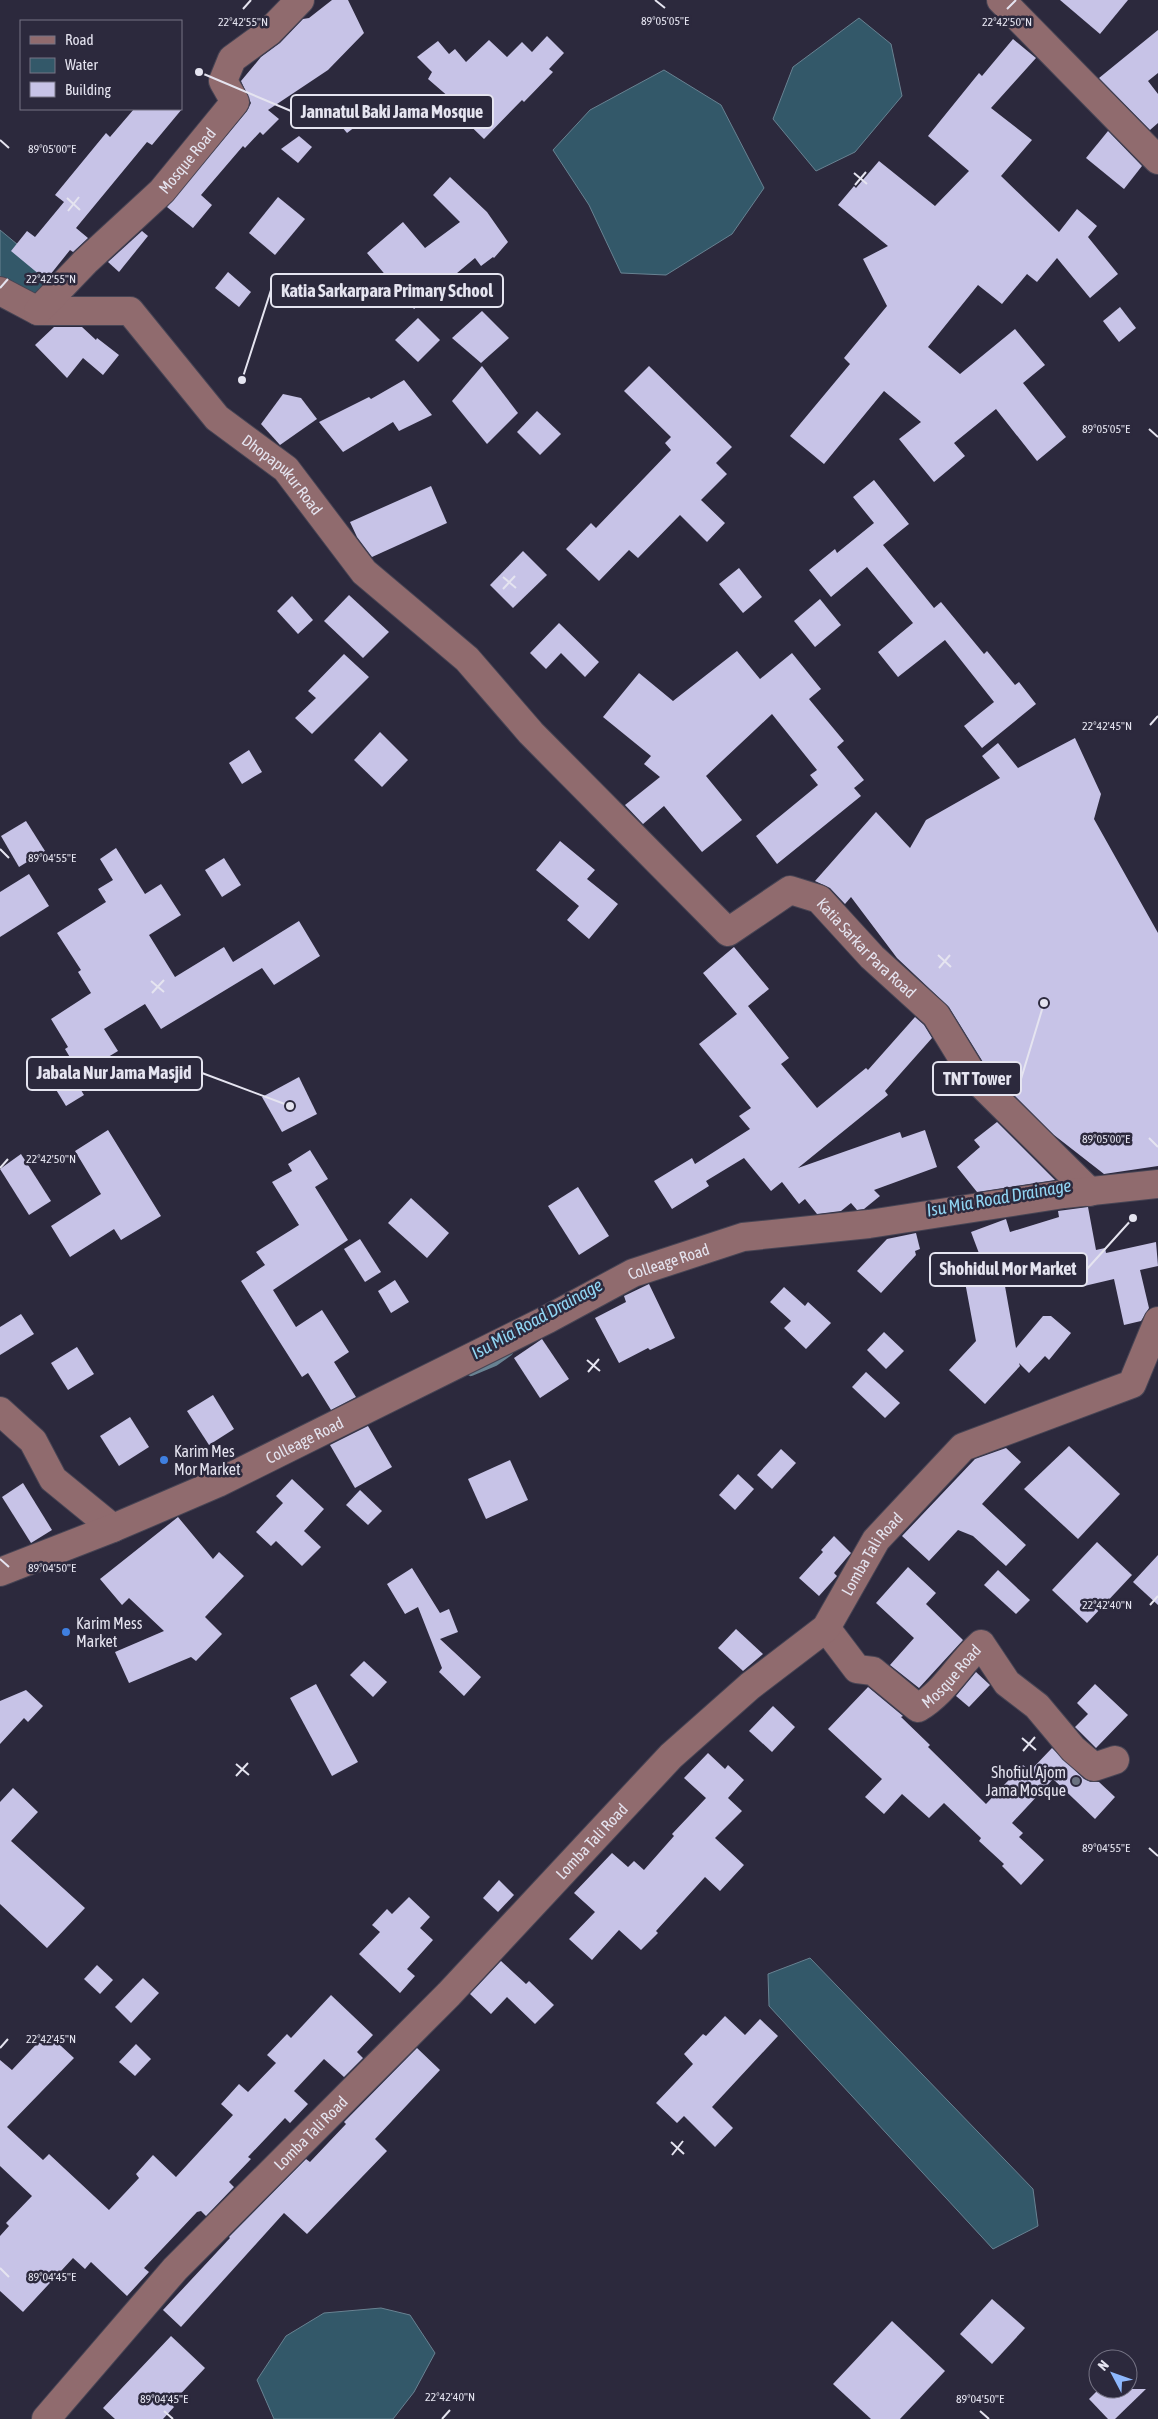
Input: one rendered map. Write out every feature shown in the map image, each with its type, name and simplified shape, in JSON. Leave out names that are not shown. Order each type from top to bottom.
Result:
[{"type":"street","name":"Mosque Road","points":[[38,311],[85,262],[162,192],[235,102],[223,81],[232,59],[269,32],[300,0]]},
{"type":"street","points":[[1001,0],[1158,160]]},
{"type":"street","name":"Dhopapukur Road","points":[[0,291],[38,311],[130,311],[217,418],[286,469],[364,572],[467,659],[531,733]]},
{"type":"street","name":"Katia Sarkar Para Road","points":[[531,733],[728,932],[790,890],[818,899],[872,957],[936,1015],[974,1077],[1090,1192]]},
{"type":"street","name":"Colleage Road","points":[[0,1572],[112,1528],[218,1483],[548,1319],[633,1272],[743,1237],[869,1224],[1158,1184]]},
{"type":"street","name":"Lomba Tali Road","points":[[46,2419],[175,2269],[449,1994],[672,1756],[750,1686],[826,1628],[876,1540],[963,1447],[1132,1384],[1158,1322]]},
{"type":"street","points":[[0,1411],[33,1441],[53,1479],[112,1528]]},
{"type":"street","name":"Mosque Road","points":[[826,1628],[857,1668],[873,1671],[918,1708],[932,1700],[947,1685],[959,1666],[981,1644],[1007,1683],[1037,1706],[1073,1749],[1094,1767],[1115,1760]]},
{"type":"water","points":[[859,18],[891,44],[902,96],[855,152],[816,171],[773,119],[793,67]]},
{"type":"water","points":[[664,70],[721,105],[764,188],[732,234],[666,275],[621,273],[589,205],[553,150],[590,110]]},
{"type":"water","points":[[0,230],[64,283],[34,318],[0,290]]},
{"type":"water","points":[[810,1958],[1033,2189],[1038,2226],[993,2249],[769,2006],[768,1974]]},
{"type":"water","points":[[381,2308],[410,2315],[435,2353],[414,2392],[393,2419],[274,2419],[257,2380],[286,2336],[324,2313]]},
{"type":"building","points":[[332,0],[348,0],[364,33],[328,70],[268,110],[279,119],[263,135],[260,132],[245,148],[243,146],[201,195],[212,205],[193,228],[167,207],[247,111],[251,103],[241,81],[261,57],[280,43],[303,19],[309,18]]},
{"type":"building","points":[[1060,0],[1128,0],[1100,34]]},
{"type":"building","points":[[1158,30],[1158,73],[1148,81],[1158,94],[1158,123],[1150,130],[1099,78]]},
{"type":"building","points":[[547,36],[564,53],[549,69],[553,72],[524,102],[522,100],[484,139],[453,109],[457,104],[428,79],[432,72],[417,57],[438,41],[449,54],[455,49],[466,62],[489,40],[507,57],[522,42],[532,52]]},
{"type":"building","points":[[1013,39],[1036,58],[991,108],[1032,140],[1001,176],[1059,232],[1077,209],[1097,226],[1088,237],[1118,274],[1090,298],[1057,258],[1037,282],[1027,274],[1002,304],[978,285],[928,347],[960,374],[1015,329],[1045,365],[1023,383],[1066,437],[1037,461],[996,409],[954,443],[965,456],[934,482],[899,439],[921,422],[884,391],[824,464],[790,436],[850,364],[844,358],[887,306],[863,259],[888,246],[838,205],[854,186],[856,188],[879,161],[935,206],[969,171],[928,136],[979,73],[982,76]]},
{"type":"building","points":[[347,103],[364,120],[347,133],[331,114]]},
{"type":"building","points":[[133,110],[181,110],[152,145],[147,142],[76,228],[88,238],[73,252],[70,250],[46,280],[11,251],[27,231],[35,237],[64,202],[55,195],[106,133],[110,137]]},
{"type":"building","points":[[1108,131],[1142,166],[1124,189],[1086,158]]},
{"type":"building","points":[[299,136],[312,147],[298,163],[281,149]]},
{"type":"building","points":[[450,177],[487,212],[508,242],[494,258],[481,266],[475,258],[414,309],[367,253],[403,222],[425,248],[460,222],[433,195]]},
{"type":"building","points":[[278,197],[305,219],[275,255],[249,233]]},
{"type":"building","points":[[142,231],[148,236],[119,272],[108,262]]},
{"type":"building","points":[[228,272],[251,292],[239,307],[215,288]]},
{"type":"building","points":[[1120,307],[1136,328],[1119,342],[1103,321]]},
{"type":"building","points":[[482,311],[509,338],[481,363],[452,338]]},
{"type":"building","points":[[418,318],[440,340],[418,362],[395,340]]},
{"type":"building","points":[[54,327],[82,327],[96,340],[97,338],[119,355],[103,375],[83,358],[67,378],[35,345]]},
{"type":"building","points":[[482,366],[518,413],[487,444],[452,401]]},
{"type":"building","points":[[649,366],[732,447],[716,463],[727,474],[701,500],[725,523],[707,542],[680,515],[638,558],[629,550],[599,581],[566,549],[591,523],[596,528],[671,450],[665,443],[671,437],[624,391]]},
{"type":"building","points":[[404,380],[432,415],[399,431],[393,422],[343,452],[319,422],[369,397],[371,399]]},
{"type":"building","points":[[283,394],[301,398],[317,419],[280,445],[261,424]]},
{"type":"building","points":[[537,411],[561,434],[540,455],[517,432]]},
{"type":"building","points":[[874,480],[909,524],[883,545],[934,608],[941,602],[984,654],[987,651],[1015,685],[1019,682],[1036,704],[982,748],[964,726],[994,702],[945,640],[898,677],[878,652],[913,623],[867,567],[831,597],[809,570],[835,549],[837,553],[874,523],[853,497]]},
{"type":"building","points":[[431,486],[447,523],[372,557],[357,537],[350,522]]},
{"type":"building","points":[[523,551],[547,575],[513,608],[490,585]]},
{"type":"building","points":[[739,568],[762,597],[743,613],[719,584]]},
{"type":"building","points":[[349,595],[389,632],[363,658],[324,621]]},
{"type":"building","points":[[292,596],[313,620],[298,634],[277,611]]},
{"type":"building","points":[[820,599],[841,625],[815,647],[794,621]]},
{"type":"building","points":[[559,623],[599,662],[585,677],[561,653],[546,669],[530,653]]},
{"type":"building","points":[[737,651],[760,679],[792,653],[821,689],[809,699],[844,741],[837,747],[864,780],[854,788],[861,796],[777,864],[756,836],[818,785],[810,775],[817,770],[772,714],[706,776],[742,820],[702,852],[664,806],[643,824],[625,805],[660,777],[644,764],[651,756],[603,717],[639,673],[673,701]]},
{"type":"building","points":[[344,654],[369,677],[312,734],[295,718],[316,698],[308,691]]},
{"type":"building","points":[[380,732],[408,760],[382,787],[354,760]]},
{"type":"building","points":[[1075,738],[1101,794],[1094,819],[1158,933],[1158,1166],[1104,1174],[1054,1135],[986,1067],[949,1007],[897,958],[851,897],[845,904],[830,888],[815,881],[876,812],[910,848],[926,820],[1000,778],[982,756],[998,743],[1018,768]]},
{"type":"building","points":[[249,750],[262,772],[242,784],[229,763]]},
{"type":"building","points":[[26,821],[45,851],[19,867],[1,836]]},
{"type":"building","points":[[560,841],[595,870],[587,879],[618,904],[589,939],[567,920],[579,906],[536,870]]},
{"type":"building","points":[[116,848],[145,894],[161,884],[181,915],[149,935],[175,977],[224,947],[233,962],[299,921],[320,956],[274,985],[262,968],[161,1029],[145,1004],[104,1029],[118,1051],[80,1074],[65,1049],[68,1047],[51,1019],[91,993],[78,972],[81,970],[57,933],[106,902],[98,889],[113,880],[100,859]]},
{"type":"building","points":[[224,858],[241,885],[222,897],[205,870]]},
{"type":"building","points":[[29,874],[49,906],[0,937],[0,892]]},
{"type":"building","points":[[734,947],[769,989],[748,1006],[789,1058],[781,1064],[817,1108],[866,1068],[868,1070],[915,1017],[924,1025],[932,1038],[885,1091],[888,1095],[798,1168],[900,1132],[902,1138],[925,1130],[937,1167],[874,1190],[880,1196],[864,1209],[857,1210],[851,1203],[841,1211],[817,1214],[805,1199],[799,1204],[782,1182],[771,1191],[744,1158],[706,1181],[709,1186],[672,1209],[654,1181],[692,1158],[695,1164],[750,1129],[739,1116],[751,1108],[699,1044],[737,1014],[703,973]]},
{"type":"building","points":[[65,1064],[84,1095],[66,1106],[47,1075]]},
{"type":"building","points":[[299,1077],[317,1114],[282,1132],[262,1097]]},
{"type":"building","points":[[997,1122],[1055,1180],[977,1192],[957,1167],[980,1147],[974,1140]]},
{"type":"building","points":[[108,1130],[161,1216],[121,1240],[114,1229],[70,1257],[51,1226],[101,1194],[75,1151]]},
{"type":"building","points":[[310,1150],[328,1179],[315,1187],[348,1240],[273,1290],[296,1327],[322,1310],[349,1352],[334,1362],[356,1397],[331,1410],[308,1373],[302,1377],[241,1281],[265,1265],[256,1252],[299,1225],[272,1182],[292,1171],[288,1164]]},
{"type":"building","points":[[21,1154],[51,1201],[29,1215],[0,1169]]},
{"type":"building","points":[[578,1187],[609,1236],[579,1255],[548,1206]]},
{"type":"building","points":[[411,1198],[449,1233],[427,1258],[388,1223]]},
{"type":"building","points":[[1088,1207],[1096,1250],[1105,1248],[1106,1253],[1156,1242],[1158,1266],[1140,1270],[1149,1308],[1141,1321],[1124,1325],[1114,1279],[1080,1287],[1076,1268],[1043,1279],[1035,1254],[986,1272],[971,1232],[1006,1219],[1010,1232],[1059,1217],[1058,1211]]},
{"type":"building","points":[[916,1233],[920,1249],[915,1251],[916,1255],[881,1293],[857,1271],[887,1239]]},
{"type":"building","points":[[360,1239],[381,1272],[365,1282],[344,1249]]},
{"type":"building","points":[[1003,1275],[1016,1348],[1043,1316],[1051,1316],[1071,1333],[1049,1360],[1045,1356],[1029,1373],[1019,1363],[1020,1366],[985,1404],[949,1370],[976,1341],[965,1282]]},
{"type":"building","points":[[395,1280],[409,1302],[391,1313],[378,1291]]},
{"type":"building","points":[[649,1284],[675,1338],[650,1350],[648,1348],[619,1363],[595,1318],[626,1302],[624,1296]]},
{"type":"building","points":[[784,1287],[805,1306],[808,1302],[831,1323],[806,1349],[784,1328],[791,1321],[770,1302]]},
{"type":"building","points":[[21,1314],[34,1334],[0,1355],[0,1327]]},
{"type":"building","points":[[884,1332],[904,1351],[886,1369],[867,1350]]},
{"type":"building","points":[[542,1339],[569,1379],[540,1398],[514,1358]]},
{"type":"building","points":[[77,1347],[94,1374],[68,1390],[51,1363]]},
{"type":"building","points":[[866,1372],[900,1403],[885,1418],[852,1387]]},
{"type":"building","points":[[213,1395],[234,1429],[209,1445],[187,1411]]},
{"type":"building","points":[[130,1417],[149,1447],[119,1466],[100,1436]]},
{"type":"building","points":[[368,1426],[392,1467],[355,1488],[330,1445]]},
{"type":"building","points":[[1069,1446],[1120,1494],[1078,1539],[1024,1489]]},
{"type":"building","points":[[1006,1448],[1021,1462],[982,1504],[1026,1545],[1006,1566],[973,1536],[958,1530],[929,1561],[902,1536],[975,1459]]},
{"type":"building","points":[[781,1449],[796,1463],[772,1489],[757,1475]]},
{"type":"building","points":[[510,1460],[528,1500],[486,1519],[468,1479]]},
{"type":"building","points":[[738,1474],[754,1489],[735,1510],[719,1495]]},
{"type":"building","points":[[292,1479],[324,1509],[304,1531],[321,1547],[302,1566],[276,1541],[271,1546],[256,1532],[283,1503],[276,1496]]},
{"type":"building","points":[[23,1483],[52,1530],[31,1543],[2,1497]]},
{"type":"building","points":[[360,1490],[382,1511],[368,1525],[346,1505]]},
{"type":"building","points":[[178,1517],[213,1559],[219,1552],[244,1576],[205,1617],[222,1634],[196,1661],[191,1657],[129,1683],[115,1652],[164,1631],[129,1598],[122,1605],[100,1579]]},
{"type":"building","points":[[834,1536],[851,1553],[834,1573],[837,1576],[819,1596],[799,1578],[823,1552],[821,1550]]},
{"type":"building","points":[[1097,1542],[1132,1575],[1087,1623],[1052,1590]]},
{"type":"building","points":[[1158,1555],[1158,1605],[1133,1582]]},
{"type":"building","points":[[908,1567],[936,1593],[926,1604],[963,1640],[919,1688],[890,1665],[914,1638],[876,1603]]},
{"type":"building","points":[[412,1568],[440,1613],[449,1609],[458,1632],[440,1639],[481,1677],[464,1696],[439,1672],[442,1668],[418,1607],[405,1614],[387,1584]]},
{"type":"building","points":[[998,1570],[1030,1600],[1016,1614],[984,1585]]},
{"type":"building","points":[[736,1629],[763,1654],[743,1671],[718,1648]]},
{"type":"building","points":[[364,1661],[387,1682],[373,1697],[350,1675]]},
{"type":"building","points":[[976,1672],[990,1685],[969,1707],[956,1696]]},
{"type":"building","points":[[316,1684],[358,1762],[332,1776],[290,1698]]},
{"type":"building","points":[[1095,1684],[1128,1715],[1096,1748],[1075,1727],[1088,1714],[1077,1703]]},
{"type":"building","points":[[868,1687],[903,1716],[901,1717],[930,1745],[928,1747],[986,1804],[1023,1765],[1030,1771],[1052,1748],[1084,1779],[1091,1782],[1099,1782],[1115,1797],[1095,1819],[1053,1779],[1012,1823],[1023,1833],[1019,1837],[1044,1860],[1021,1885],[1002,1866],[1004,1864],[979,1841],[981,1838],[944,1803],[929,1818],[902,1794],[884,1814],[865,1797],[882,1779],[828,1729]]},
{"type":"building","points":[[26,1690],[43,1706],[28,1722],[24,1718],[0,1744],[0,1701]]},
{"type":"building","points":[[773,1706],[795,1727],[772,1752],[749,1731]]},
{"type":"building","points":[[708,1753],[725,1769],[728,1765],[744,1780],[728,1798],[742,1811],[715,1838],[744,1865],[720,1891],[705,1877],[656,1931],[658,1933],[641,1950],[619,1930],[592,1960],[569,1939],[595,1912],[574,1893],[612,1853],[628,1867],[634,1861],[644,1870],[674,1836],[672,1834],[706,1798],[684,1778]]},
{"type":"building","points":[[13,1788],[38,1812],[11,1841],[85,1908],[47,1948],[0,1904],[0,1802]]},
{"type":"building","points":[[499,1880],[514,1895],[498,1912],[483,1898]]},
{"type":"building","points":[[409,1897],[430,1917],[420,1928],[433,1940],[407,1969],[415,1976],[400,1993],[359,1954],[380,1932],[372,1925],[387,1909],[392,1914]]},
{"type":"building","points":[[501,1961],[526,1984],[529,1981],[554,2005],[535,2024],[507,1997],[491,2014],[470,1994]]},
{"type":"building","points":[[97,1965],[113,1980],[100,1994],[84,1979]]},
{"type":"building","points":[[143,1978],[159,1993],[131,2023],[115,2007]]},
{"type":"building","points":[[331,1995],[373,2035],[357,2052],[363,2058],[344,2077],[324,2059],[294,2091],[308,2104],[290,2123],[285,2118],[248,2157],[251,2159],[229,2182],[234,2187],[206,2216],[201,2211],[197,2212],[144,2268],[149,2272],[127,2296],[91,2262],[85,2269],[73,2258],[23,2312],[0,2291],[0,2236],[9,2226],[6,2223],[32,2196],[0,2166],[0,2060],[12,2070],[47,2033],[74,2058],[7,2127],[43,2160],[49,2154],[109,2210],[139,2178],[136,2174],[153,2155],[176,2177],[233,2115],[221,2104],[239,2084],[248,2092],[276,2063],[267,2055],[287,2034],[291,2038]]},
{"type":"building","points":[[725,2016],[745,2035],[760,2019],[778,2036],[712,2107],[733,2128],[715,2147],[684,2116],[677,2123],[656,2103],[693,2064],[684,2054],[703,2034],[706,2036]]},
{"type":"building","points":[[136,2044],[151,2059],[135,2076],[119,2062]]},
{"type":"building","points":[[417,2048],[440,2070],[375,2139],[387,2151],[307,2234],[284,2213],[181,2327],[163,2310],[229,2237],[306,2159],[310,2162],[346,2124],[344,2122]]},
{"type":"building","points":[[992,2299],[1025,2328],[992,2364],[960,2334]]},
{"type":"building","points":[[892,2321],[945,2371],[900,2419],[871,2419],[833,2384]]},
{"type":"building","points":[[171,2336],[205,2368],[171,2404],[174,2407],[163,2419],[115,2419],[103,2408]]},
{"type":"building","points":[[1138,2389],[1146,2389],[1138,2397]]},
{"type":"building","points":[[1089,2399],[1136,2399],[1115,2419],[1108,2419]]},
{"type":"waterway","name":"Isu Mia Road Drainage","points":[[471,1372],[495,1362],[509,1352]]},
{"type":"place","name":"Jannatul Baki Jama Mosque","points":[[199,72]]},
{"type":"place","name":"Katia Sarkarpara Primary School","points":[[242,380]]},
{"type":"place","name":"TNT Tower","points":[[1044,1003]]},
{"type":"place","name":"Jabala Nur Jama Masjid","points":[[290,1106]]},
{"type":"place","name":"Shohidul Mor Market","points":[[1133,1218]]},
{"type":"place","name":"Karim Mes Mor Market","points":[[164,1460]]},
{"type":"place","name":"Karim Mess Market","points":[[66,1632]]},
{"type":"place","name":"Shofiul Ajom Jama Mosque","points":[[1076,1781]]}]
